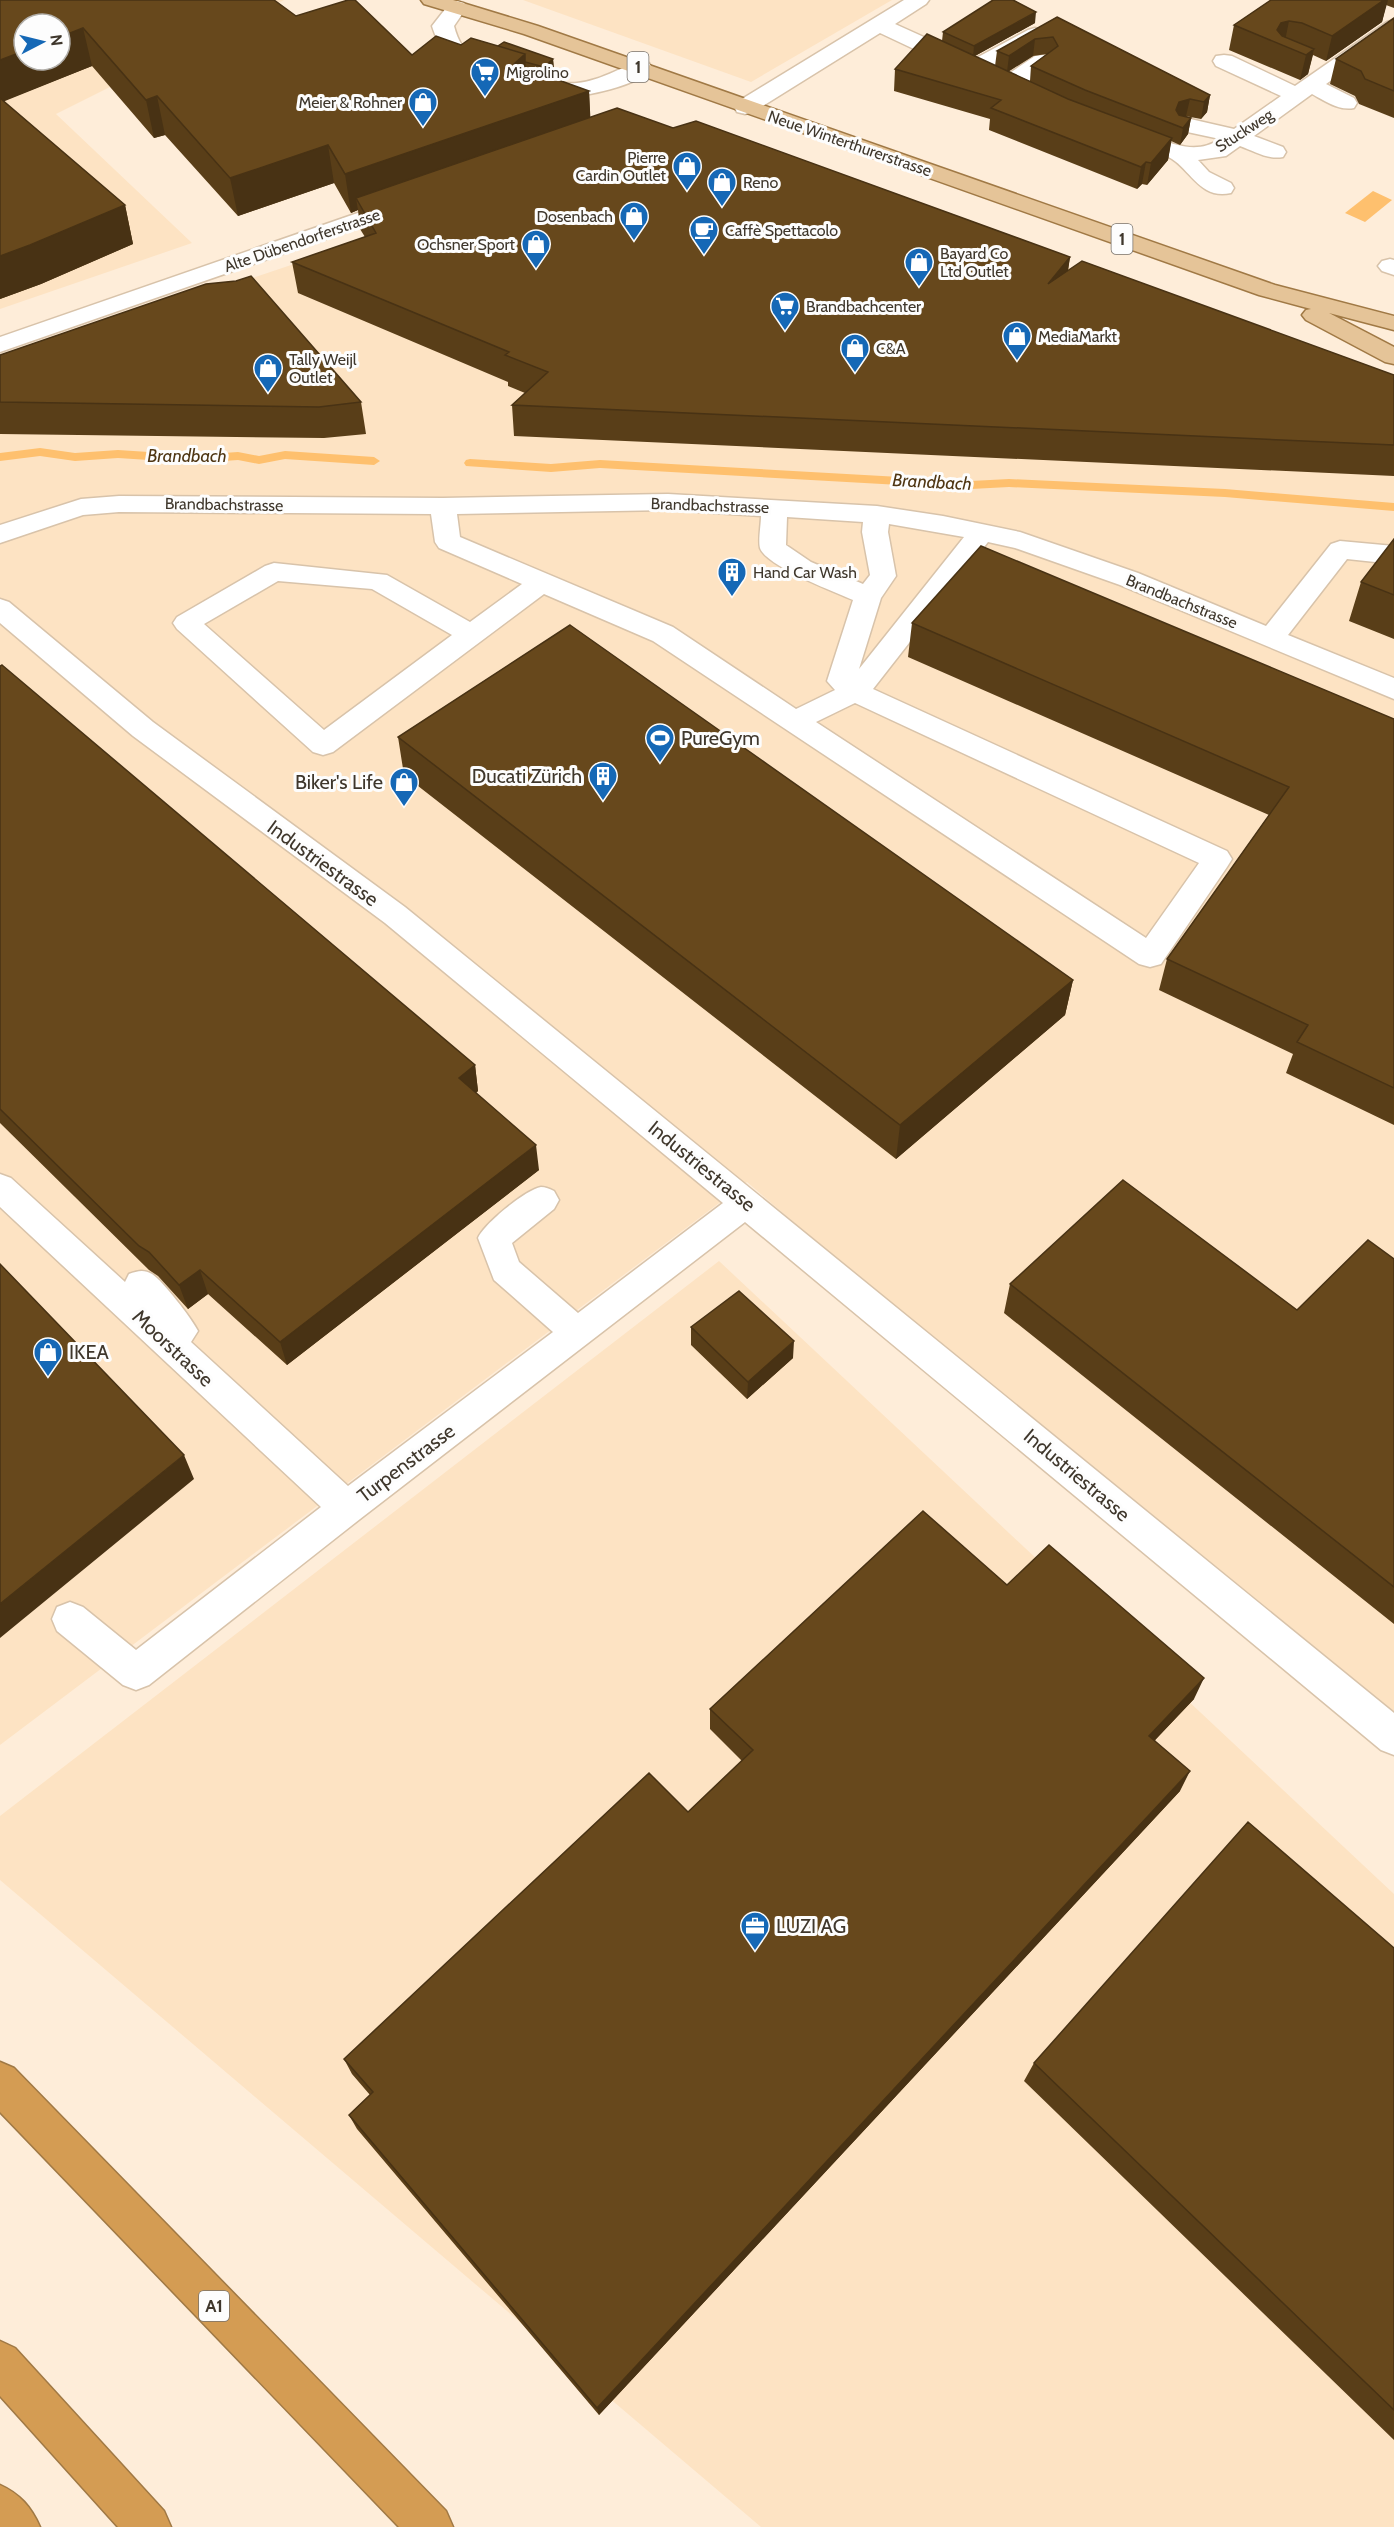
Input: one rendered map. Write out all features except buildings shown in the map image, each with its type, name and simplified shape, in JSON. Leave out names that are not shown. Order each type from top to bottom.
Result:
[{"type":"highway","name":"A1","points":[[0,2082],[430,2527]]},
{"type":"highway","points":[[0,2363],[148,2527]]},
{"type":"highway","points":[[0,2508],[17,2527]]},
{"type":"main road","name":"Neue Winterthurerstrasse","points":[[431,0],[641,68],[745,107],[1267,290],[1394,323]]},
{"type":"main road","name":"Neue Winterthurerstrasse","points":[[1267,290],[1394,357]]},
{"type":"street","points":[[745,107],[919,0]]},
{"type":"street","points":[[457,7],[443,26],[447,44],[460,58],[501,74]]},
{"type":"street","points":[[878,24],[1031,94]]},
{"type":"street","points":[[974,68],[1047,27]]},
{"type":"street","name":"Stuckweg","points":[[1105,126],[1169,155],[1218,151],[1389,28]]},
{"type":"street","points":[[1224,60],[1346,103]]},
{"type":"street","points":[[1009,84],[1043,61]]},
{"type":"street","points":[[1307,63],[1329,73]]},
{"type":"street","points":[[522,81],[544,88],[566,91],[617,82],[641,68]]},
{"type":"street","points":[[1186,125],[1238,136],[1275,152]]},
{"type":"street","points":[[1169,155],[1201,177],[1223,188]]},
{"type":"street","name":"Alte Dübendorferstrasse","points":[[0,345],[417,200]]},
{"type":"street","name":"Brandbachstrasse","points":[[0,534],[81,507],[118,504],[443,506],[668,502],[877,514],[1020,541],[1129,579],[1394,689]]},
{"type":"street","points":[[443,506],[448,542],[663,634],[1150,956],[1217,859],[855,693],[841,681],[868,596],[884,576],[875,532],[877,514]]},
{"type":"street","points":[[774,507],[773,548],[802,568],[868,596]]},
{"type":"street","points":[[794,721],[855,693],[981,533]]},
{"type":"street","points":[[1271,638],[1340,550],[1394,555]]},
{"type":"street","points":[[471,634],[378,581],[274,572],[186,623],[322,745],[542,582]]},
{"type":"street","name":"Industriestrasse","points":[[0,608],[49,651],[220,789],[395,915],[1394,1737]]},
{"type":"street","name":"Moorstrasse","points":[[0,1187],[346,1508]]},
{"type":"street","points":[[543,1200],[494,1238],[506,1270],[577,1333]]},
{"type":"street","name":"Turpenstrasse","points":[[70,1619],[136,1673],[346,1508],[747,1203]]},
{"type":"street","points":[[141,1284],[270,1438]]},
{"type":"shaded area","points":[[0,0],[284,0],[56,114],[192,243],[0,309]]},
{"type":"shaded area","points":[[523,0],[892,0],[751,82]]},
{"type":"shaded area","points":[[695,129],[1394,388],[1394,1728],[891,1306],[747,1182],[0,1745],[0,363]]},
{"type":"shaded area","points":[[1373,191],[1392,200],[1365,222],[1345,213]]},
{"type":"shaded area","points":[[719,1261],[1394,1894],[1394,2527],[761,2527],[0,1880],[0,1816]]},
{"type":"waterway","name":"Brandbach","points":[[0,457],[40,452],[75,457],[118,454],[195,459],[238,456],[259,460],[285,455],[374,461]]},
{"type":"waterway","name":"Brandbach","points":[[470,463],[551,468],[600,464],[971,485],[1009,483],[1225,493],[1394,507]]},
{"type":"place","name":"Migrolino","points":[[485,98]]},
{"type":"place","name":"Meier & Rohner","points":[[423,128]]},
{"type":"place","name":"Pierre Cardin Outlet","points":[[687,192]]},
{"type":"place","name":"Reno","points":[[722,208]]},
{"type":"place","name":"Dosenbach","points":[[634,242]]},
{"type":"place","name":"Caffè Spettacolo","points":[[704,256]]},
{"type":"place","name":"Ochsner Sport","points":[[536,270]]},
{"type":"place","name":"Bayard Co Ltd Outlet","points":[[919,288]]},
{"type":"place","name":"Brandbachcenter","points":[[785,332]]},
{"type":"place","name":"MediaMarkt","points":[[1017,362]]},
{"type":"place","name":"C&A","points":[[855,374]]},
{"type":"place","name":"Tally Weijl Outlet","points":[[268,394]]},
{"type":"place","name":"Hand Car Wash","points":[[732,598]]},
{"type":"place","name":"PureGym","points":[[660,764]]},
{"type":"place","name":"Ducati Zürich","points":[[603,802]]},
{"type":"place","name":"Biker's Life","points":[[404,808]]},
{"type":"place","name":"IKEA","points":[[48,1378]]},
{"type":"place","name":"LUZI AG","points":[[755,1952]]}]
